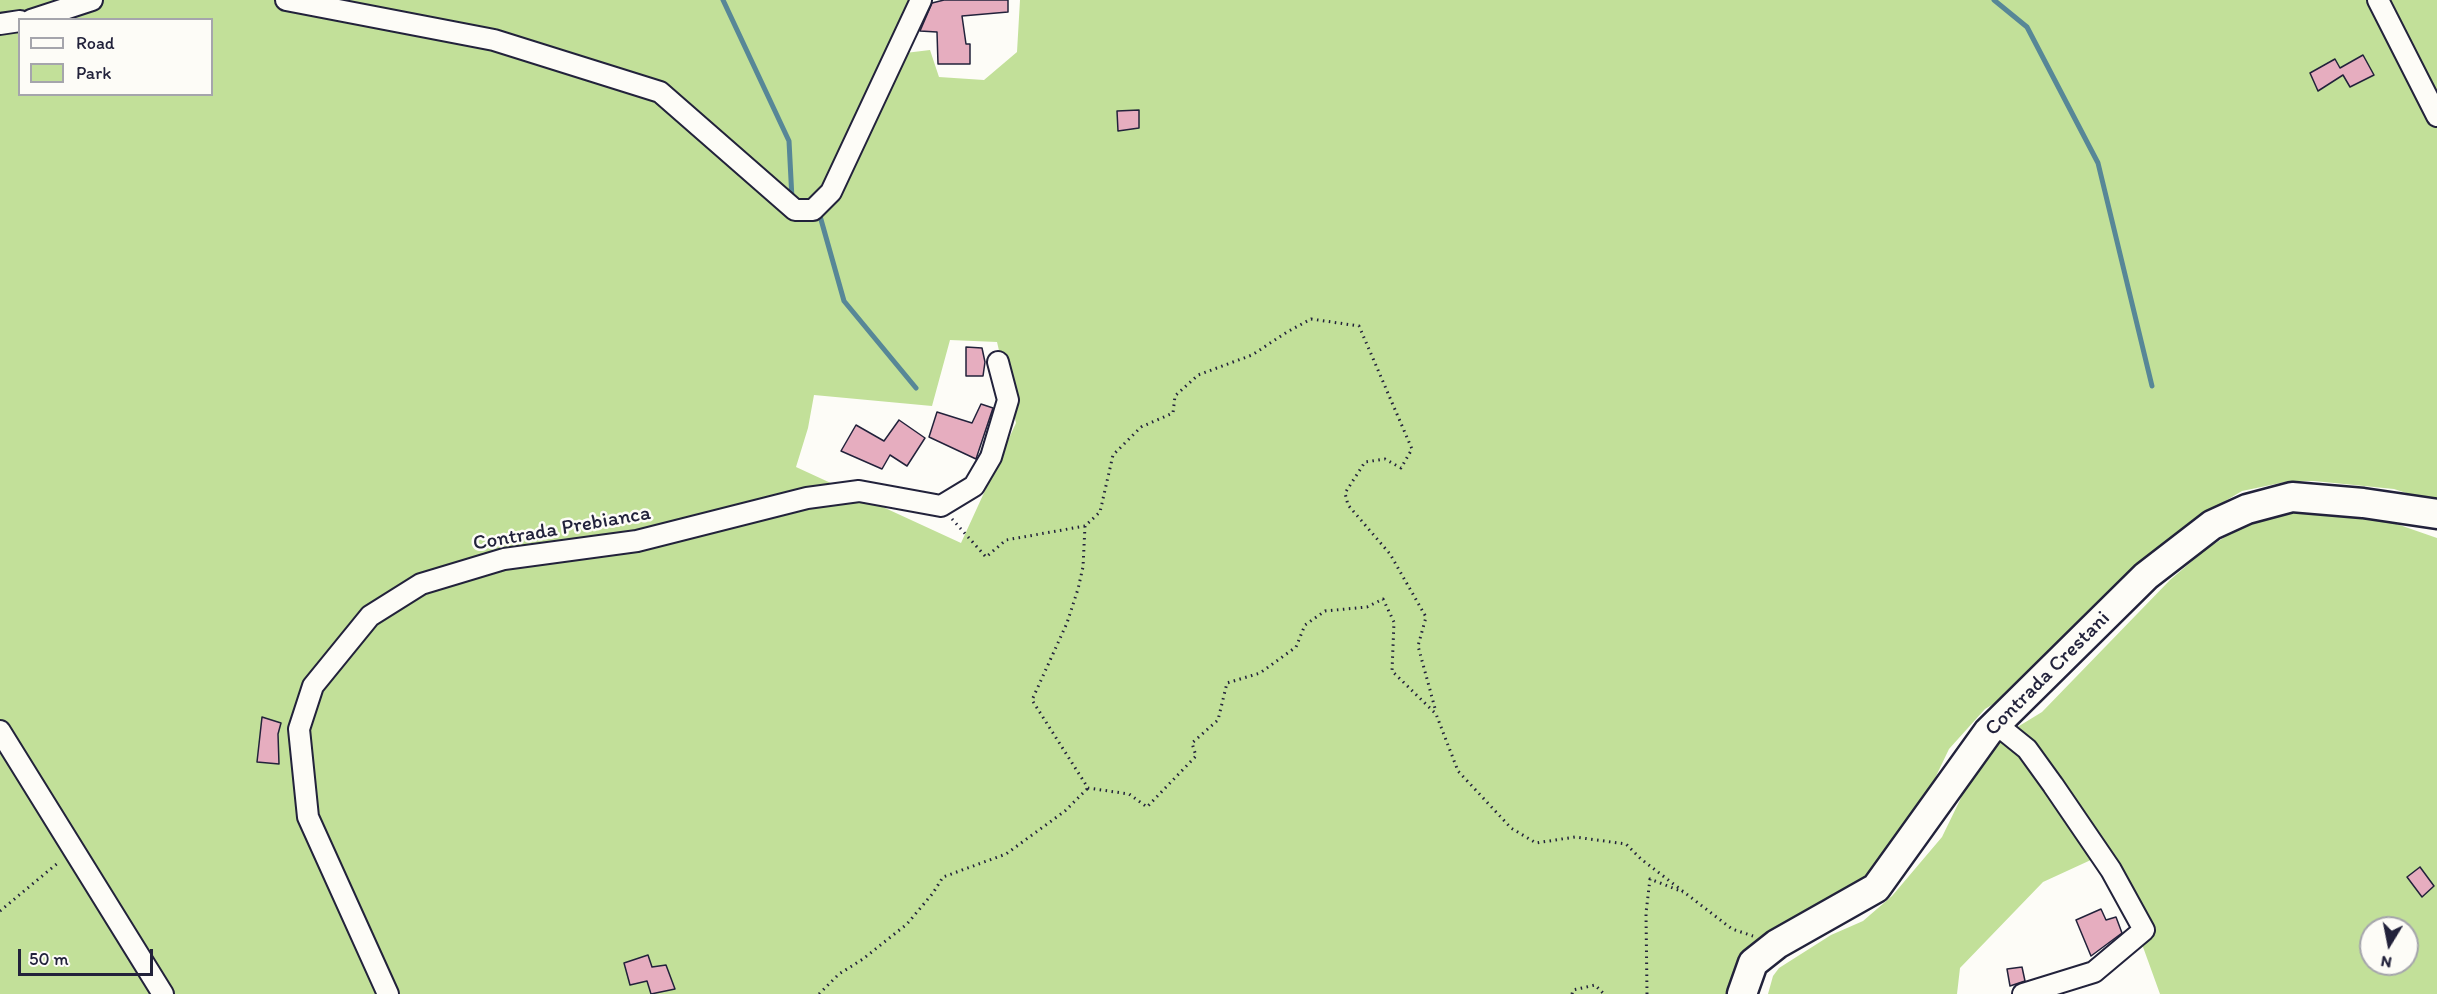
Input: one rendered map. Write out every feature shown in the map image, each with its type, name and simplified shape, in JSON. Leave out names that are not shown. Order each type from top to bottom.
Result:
[{"type":"street","points":[[37,18],[92,0]]},
{"type":"street","points":[[286,0],[494,40],[660,92],[795,210],[813,210],[831,192],[921,0]]},
{"type":"street","points":[[2378,0],[2437,116]]},
{"type":"street","points":[[0,24],[18,21]]},
{"type":"street","points":[[941,506],[974,486],[991,457],[1008,400],[998,362]]},
{"type":"street","name":"Contrada Prebianca","points":[[388,994],[308,817],[298,729],[313,686],[370,616],[421,584],[504,559],[637,541],[807,498],[858,491],[941,506]]},
{"type":"street","name":"Contrada Crestani","points":[[1742,994],[1753,963],[1777,944],[1876,888],[1988,732],[2146,576],[2212,525],[2247,508],[2292,497],[2363,503],[2437,514]]},
{"type":"street","points":[[1996,724],[2027,749],[2053,785],[2111,870],[2144,930],[2094,972],[2024,994]]},
{"type":"street","points":[[0,731],[162,994]]},
{"type":"path","points":[[941,506],[986,557],[1006,540],[1085,526],[1100,512],[1113,455],[1141,427],[1173,413],[1175,396],[1198,375],[1252,355],[1311,319],[1359,326],[1412,449],[1401,468],[1385,459],[1365,462],[1345,493],[1348,505],[1390,555],[1426,616],[1418,646],[1436,714],[1458,771],[1511,828],[1536,843],[1575,837],[1626,844],[1641,859],[1732,929],[1777,944]]},
{"type":"path","points":[[1085,526],[1086,544],[1078,588],[1067,623],[1032,700],[1088,788],[1129,794],[1147,807],[1196,756],[1192,743],[1218,720],[1227,683],[1260,673],[1296,647],[1305,625],[1325,611],[1367,607],[1383,599],[1394,622],[1392,671],[1436,714]]},
{"type":"path","points":[[819,994],[839,974],[863,959],[907,924],[943,877],[1006,854],[1065,811],[1088,788]]},
{"type":"path","points":[[0,911],[75,850]]},
{"type":"path","points":[[1647,994],[1646,913],[1650,879],[1687,894]]},
{"type":"path","points":[[1572,994],[1573,990],[1595,985],[1604,994]]},
{"type":"green space","points":[[0,0],[914,0],[897,54],[930,50],[939,77],[984,80],[1017,52],[1020,0],[2437,0],[2437,503],[2394,489],[2314,481],[2290,481],[2242,491],[2187,524],[2148,557],[2022,687],[1985,709],[1949,749],[1915,820],[1868,874],[1735,994],[0,994]],"holes":[[[950,340],[997,342],[1016,423],[961,543],[796,467],[808,428],[814,395],[932,406]]]},
{"type":"green space","points":[[2292,513],[2313,513],[2388,521],[2437,538],[2437,994],[2160,994],[2130,911],[2093,859],[2043,882],[1960,968],[1957,994],[1768,994],[1773,976],[1779,968],[1831,935],[1863,921],[1892,896],[1942,837],[1976,767],[2006,734],[2042,712],[2170,580],[2205,550],[2253,521]]},
{"type":"building","points":[[944,0],[1008,0],[1008,12],[962,16],[966,44],[970,44],[970,64],[938,64],[937,32],[920,31],[932,3]]},
{"type":"building","points":[[2363,55],[2374,75],[2350,87],[2343,75],[2318,91],[2310,73],[2335,59],[2340,68]]},
{"type":"building","points":[[1139,110],[1139,128],[1118,131],[1117,111]]},
{"type":"building","points":[[966,347],[982,348],[985,362],[983,376],[966,376]]},
{"type":"building","points":[[981,404],[993,408],[976,459],[929,437],[937,412],[972,423]]},
{"type":"building","points":[[899,420],[925,438],[907,466],[890,455],[882,469],[841,451],[856,425],[884,441]]},
{"type":"building","points":[[262,717],[281,723],[278,734],[279,764],[257,762]]},
{"type":"building","points":[[2420,867],[2434,886],[2422,897],[2407,877]]},
{"type":"building","points":[[2101,909],[2106,920],[2116,917],[2122,933],[2091,956],[2076,920]]},
{"type":"building","points":[[648,955],[652,967],[666,965],[675,989],[651,994],[647,981],[630,985],[624,963]]},
{"type":"building","points":[[2022,967],[2025,981],[2010,986],[2007,969]]},
{"type":"waterway","points":[[723,0],[789,141],[792,199]]},
{"type":"waterway","points":[[1994,0],[2027,27],[2098,163],[2152,386]]},
{"type":"waterway","points":[[820,216],[844,301],[916,388]]}]
